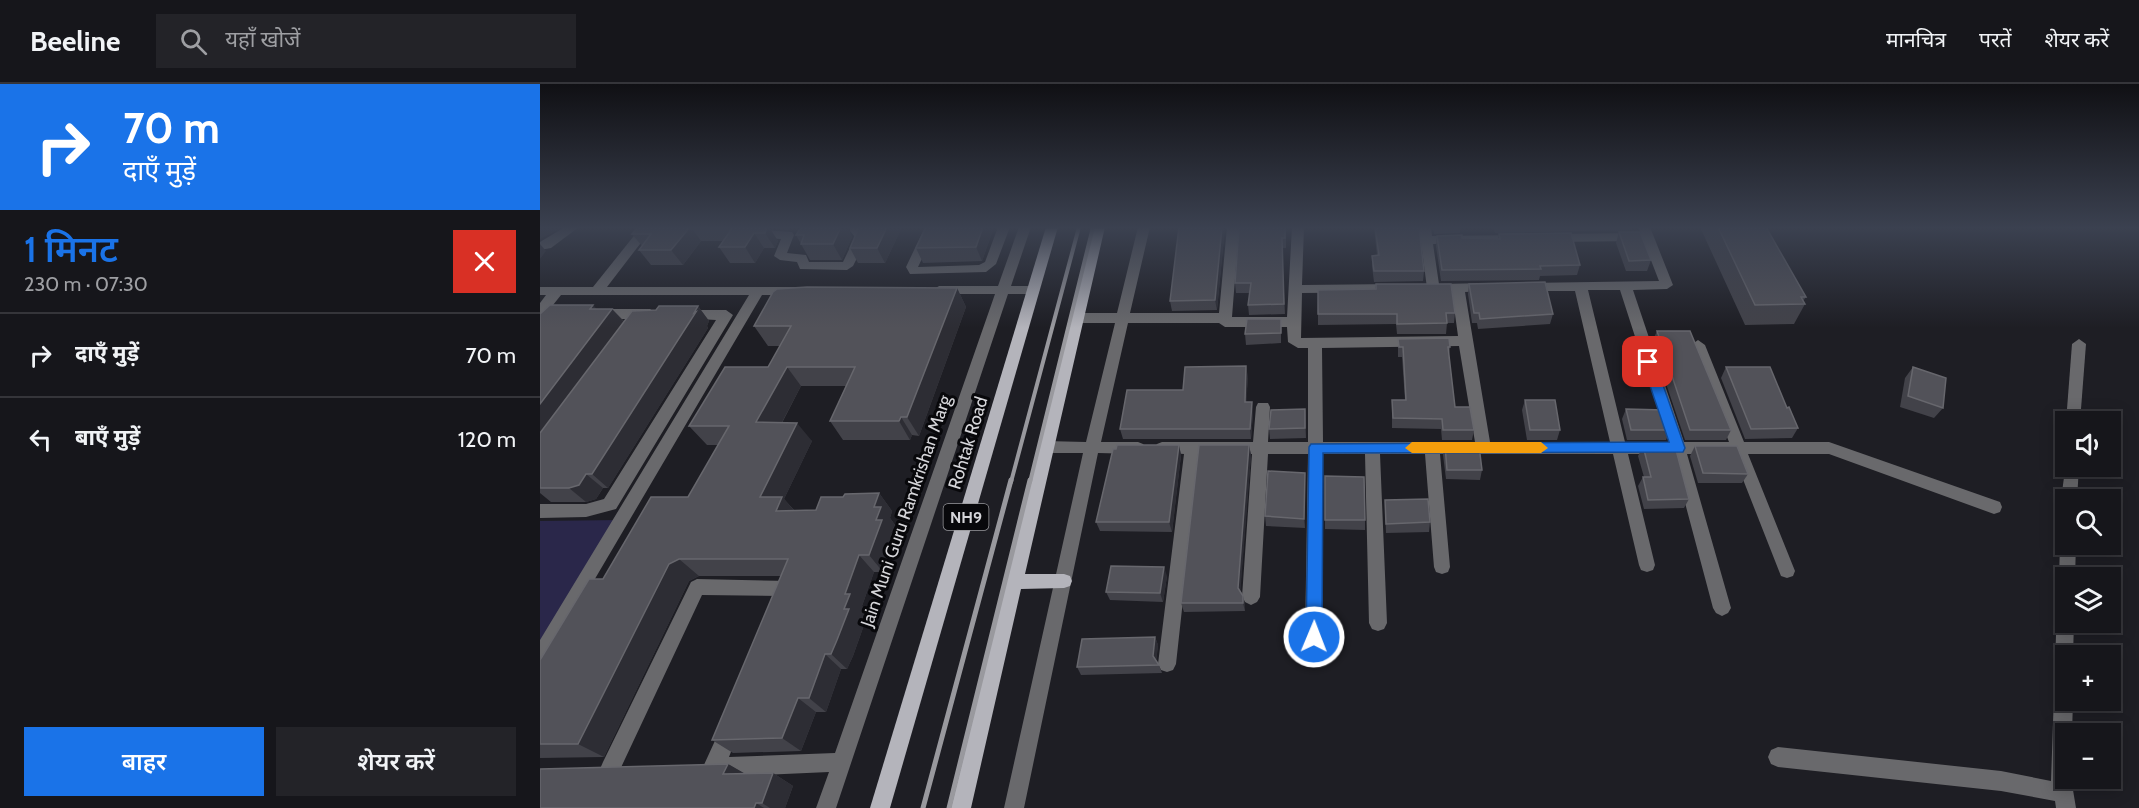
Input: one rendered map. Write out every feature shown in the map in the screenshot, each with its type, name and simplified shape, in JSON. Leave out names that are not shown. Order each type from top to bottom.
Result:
[{"type":"main road","name":"Rohtak Road","points":[[880,808],[1042,261]]},
{"type":"main road","points":[[961,808],[1091,261]]},
{"type":"main road","points":[[1015,582],[1064,581]]},
{"type":"street","points":[[597,291],[621,261]]},
{"type":"street","points":[[802,261],[804,266],[847,266],[850,261]]},
{"type":"street","points":[[915,261],[912,267],[914,271],[982,269],[991,261]]},
{"type":"street","name":"Jain Muni Guru Ramkrishan Marg","points":[[826,808],[1013,261]]},
{"type":"street","points":[[1014,808],[1092,447],[1136,261]]},
{"type":"street","points":[[1230,261],[1225,322],[1228,324],[1294,322]]},
{"type":"street","points":[[1296,261],[1294,341],[1315,343],[1465,341]]},
{"type":"street","points":[[1421,288],[1423,261]]},
{"type":"street","points":[[1295,289],[1667,285],[1657,261]]},
{"type":"street","points":[[1580,286],[1647,565]]},
{"type":"street","points":[[1625,286],[1678,448],[1722,608]]},
{"type":"street","points":[[1458,287],[1484,448]]},
{"type":"street","points":[[928,290],[1034,290]]},
{"type":"street","points":[[540,291],[803,291]]},
{"type":"street","points":[[540,312],[557,291]]},
{"type":"street","points":[[629,332],[660,291]]},
{"type":"street","points":[[540,656],[758,291]]},
{"type":"street","points":[[545,326],[556,313]]},
{"type":"street","points":[[540,511],[591,510],[605,508],[610,504],[726,315],[588,313]]},
{"type":"street","points":[[1077,318],[1226,318]]},
{"type":"street","points":[[1314,637],[1315,343]]},
{"type":"street","points":[[2074,411],[2079,344]]},
{"type":"street","points":[[1698,345],[1787,571]]},
{"type":"street","points":[[1251,597],[1263,407]]},
{"type":"street","points":[[1045,447],[1829,448],[1994,507]]},
{"type":"street","points":[[1167,664],[1192,448]]},
{"type":"street","points":[[1372,448],[1378,623]]},
{"type":"street","points":[[1432,448],[1442,567]]},
{"type":"street","points":[[610,769],[697,587],[790,589],[782,610]]},
{"type":"street","points":[[1778,757],[2001,781],[2065,800],[2061,782],[2065,633]]},
{"type":"street","points":[[715,766],[738,714]]},
{"type":"street","points":[[692,767],[842,762]]},
{"type":"street","points":[[587,769],[634,768]]},
{"type":"shaded area","points":[[620,520],[540,655],[540,521]]},
{"type":"building","points":[[1175,261],[1219,261],[1215,300],[1170,301]]},
{"type":"building","points":[[1237,261],[1283,261],[1284,304],[1248,305],[1251,283],[1235,283]]},
{"type":"building","points":[[1373,261],[1423,261],[1424,271],[1374,271]]},
{"type":"building","points":[[1441,261],[1579,261],[1580,265],[1540,266],[1541,269],[1442,270]]},
{"type":"building","points":[[1734,261],[1785,261],[1806,297],[1801,297],[1805,304],[1755,305]]},
{"type":"building","points":[[1545,282],[1553,314],[1480,319],[1479,313],[1474,313],[1469,284]]},
{"type":"building","points":[[1376,284],[1451,284],[1455,313],[1446,313],[1447,323],[1397,324],[1397,314],[1318,314],[1318,290],[1376,289]]},
{"type":"building","points":[[807,287],[957,288],[907,417],[901,417],[899,421],[830,421],[855,367],[787,367],[756,422],[797,423],[760,497],[782,497],[776,511],[816,510],[821,497],[879,493],[874,507],[881,507],[876,520],[882,520],[869,555],[859,555],[845,594],[850,594],[844,609],[849,609],[831,654],[825,654],[809,698],[798,698],[782,738],[712,740],[788,559],[679,559],[669,564],[578,744],[540,744],[540,660],[589,579],[603,579],[651,497],[688,497],[729,426],[689,426],[725,367],[768,367],[791,326],[754,326],[773,292],[777,289]]},
{"type":"building","points":[[550,305],[593,305],[590,309],[612,309],[540,404],[540,314]]},
{"type":"building","points":[[659,306],[698,306],[592,474],[586,474],[579,485],[569,488],[540,488],[540,433],[632,311],[656,310]]},
{"type":"building","points":[[1247,319],[1281,319],[1281,333],[1245,334]]},
{"type":"building","points":[[1657,331],[1690,331],[1731,430],[1690,430]]},
{"type":"building","points":[[1449,338],[1455,407],[1470,407],[1474,430],[1443,430],[1442,419],[1393,418],[1392,400],[1406,400],[1403,347],[1399,347],[1398,339]]},
{"type":"building","points":[[1246,366],[1245,402],[1252,402],[1250,429],[1120,429],[1127,390],[1183,390],[1185,367]]},
{"type":"building","points":[[1726,367],[1770,367],[1798,428],[1751,429]]},
{"type":"building","points":[[1913,367],[1946,378],[1943,408],[1908,396]]},
{"type":"building","points":[[1525,400],[1555,400],[1560,430],[1530,430]]},
{"type":"building","points":[[1305,409],[1305,428],[1269,429],[1271,410]]},
{"type":"building","points":[[1626,409],[1664,410],[1671,430],[1631,430]]},
{"type":"building","points":[[1117,445],[1179,445],[1169,522],[1096,522],[1113,449],[1116,449]]},
{"type":"building","points":[[1199,445],[1249,445],[1238,588],[1243,596],[1243,603],[1181,603]]},
{"type":"building","points":[[1445,445],[1479,446],[1482,470],[1447,470]]},
{"type":"building","points":[[1643,446],[1675,446],[1689,499],[1648,500],[1643,477],[1651,477]]},
{"type":"building","points":[[1695,446],[1737,446],[1748,474],[1703,473]]},
{"type":"building","points":[[1268,471],[1305,473],[1304,519],[1265,516]]},
{"type":"building","points":[[1325,476],[1364,477],[1365,520],[1325,520]]},
{"type":"building","points":[[1428,499],[1430,522],[1386,524],[1385,500]]},
{"type":"building","points":[[1111,566],[1164,567],[1160,593],[1106,592]]},
{"type":"building","points":[[1155,637],[1153,656],[1159,665],[1077,667],[1082,639]]},
{"type":"building","points":[[728,764],[723,774],[773,773],[762,803],[756,803],[754,808],[540,808],[540,769]]},
{"type":"railway","points":[[1011,482],[1070,261]]},
{"type":"railway","points":[[1030,482],[1085,261]]},
{"type":"railway","points":[[923,808],[1011,480]]},
{"type":"railway","points":[[949,808],[1030,480]]},
{"type":"slow traffic","points":[[1412,448],[1541,448]]},
{"type":"route","points":[[1314,637],[1316,447],[1678,448],[1648,362]]}]
